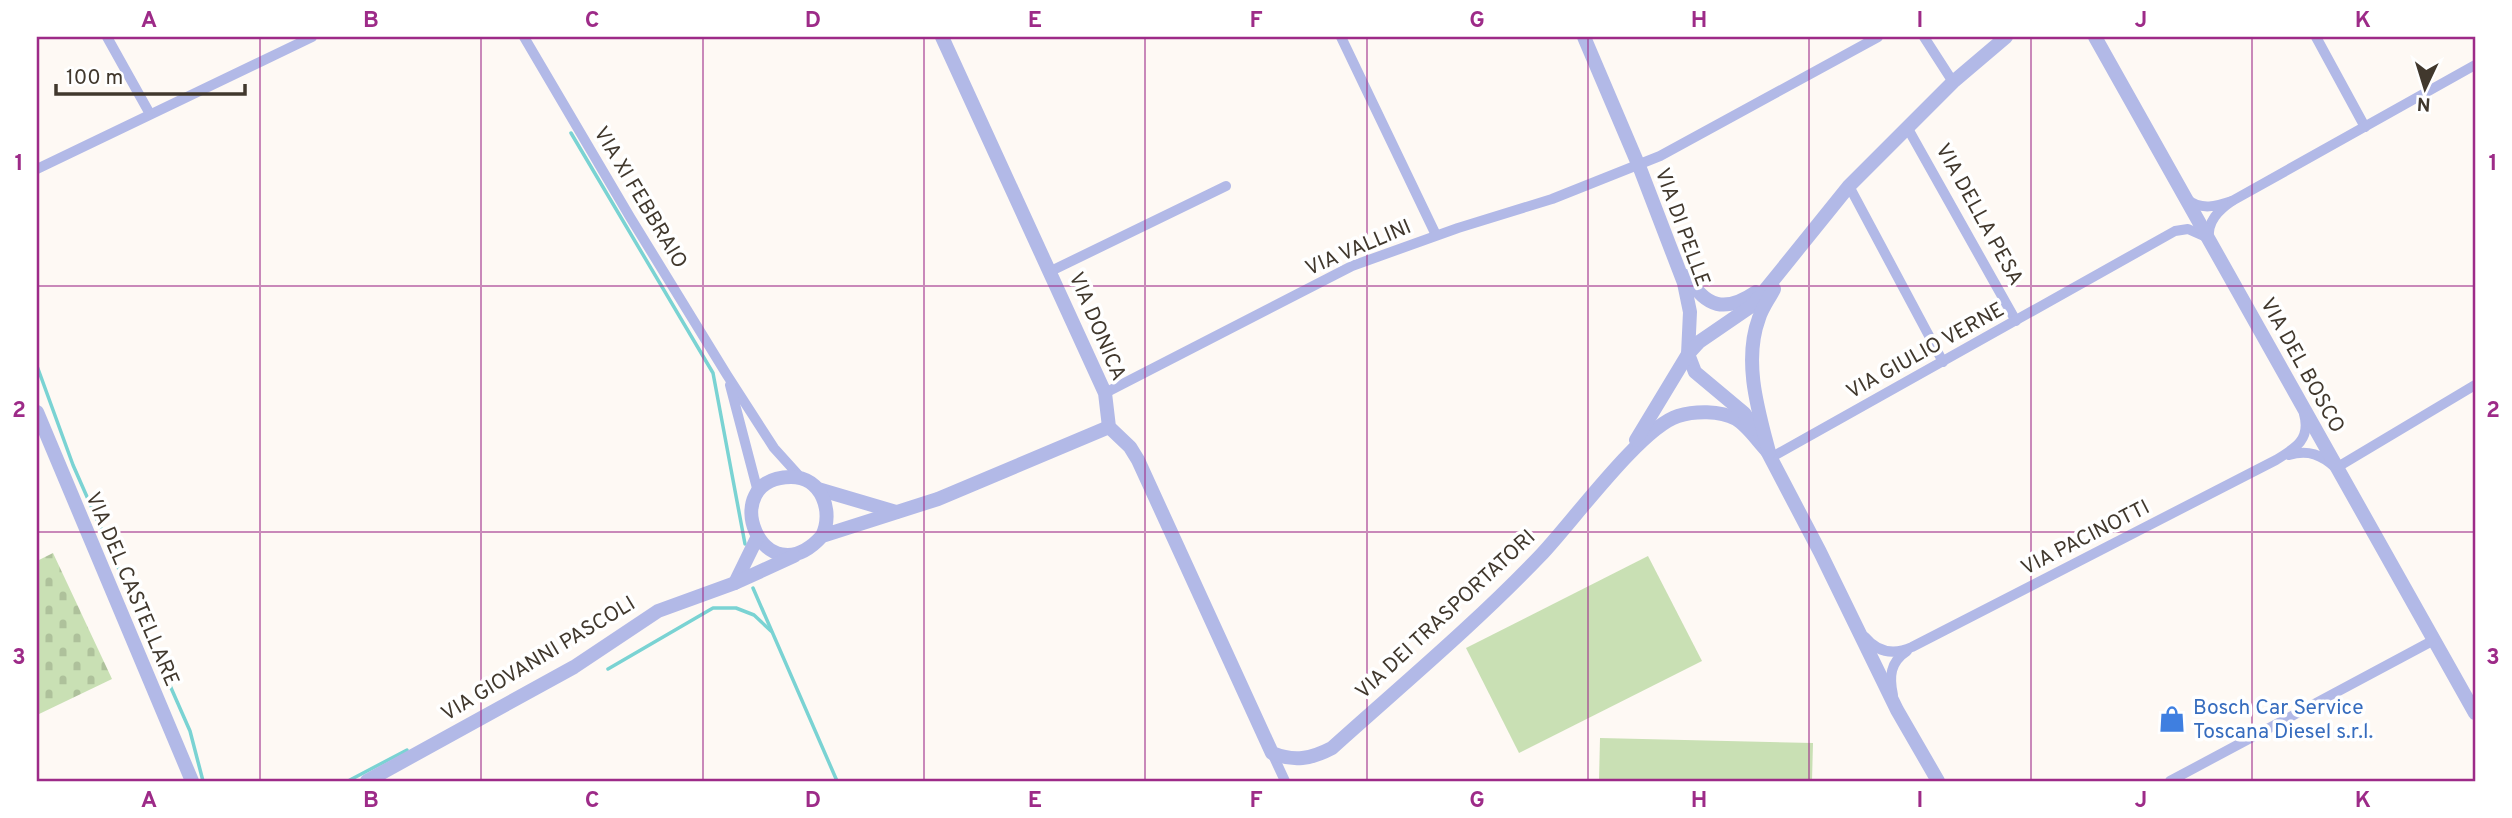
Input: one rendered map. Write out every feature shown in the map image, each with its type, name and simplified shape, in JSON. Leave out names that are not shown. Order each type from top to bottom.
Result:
[{"type":"street","points":[[107,37],[150,114]]},
{"type":"street","points":[[37,169],[312,37]]},
{"type":"street","name":"VIA XI FEBBRAIO","points":[[524,37],[727,375],[774,448],[802,479]]},
{"type":"street","name":"VIA DONICA","points":[[942,37],[1105,393],[1109,427]]},
{"type":"street","points":[[1341,37],[1436,235]]},
{"type":"street","name":"VIA DI PELLE","points":[[1584,37],[1675,255],[1690,312],[1688,354]]},
{"type":"street","name":"VIA VALLINI","points":[[1105,393],[1352,266],[1436,235],[1552,199],[1639,166],[1878,37]]},
{"type":"street","points":[[1924,37],[1953,82]]},
{"type":"street","points":[[1938,781],[1897,710],[1770,455],[1744,413],[1700,378],[1688,354],[1699,342],[1753,305],[1849,186],[1953,82],[2003,37]]},
{"type":"street","name":"VIA DEL BOSCO","points":[[2095,37],[2475,713]]},
{"type":"street","points":[[2316,37],[2365,127]]},
{"type":"street","points":[[2209,240],[2208,230],[2212,220],[2232,201],[2475,65]]},
{"type":"street","name":"VIA DELLA PESA","points":[[1907,127],[2016,321]]},
{"type":"street","points":[[1051,271],[1226,186]]},
{"type":"street","points":[[1849,186],[1943,362]]},
{"type":"street","points":[[2183,195],[2199,206],[2215,206],[2232,201]]},
{"type":"street","name":"VIA GIULIO VERNE","points":[[1770,455],[1943,362],[2175,231],[2188,229],[2209,240]]},
{"type":"street","points":[[1675,255],[1695,290],[1709,301],[1724,305],[1734,304],[1755,293],[1786,266]]},
{"type":"street","points":[[1770,455],[1757,407],[1752,360],[1754,336],[1759,317],[1786,266]]},
{"type":"street","name":"VIA DEI TRASPORTATORI","points":[[1625,459],[1688,354]]},
{"type":"street","name":"VIA XI FEBBRAIO","points":[[727,375],[758,492]]},
{"type":"street","points":[[2336,468],[2475,385]]},
{"type":"street","name":"VIA PACINOTTI","points":[[1852,617],[1865,638],[1878,649],[1892,653],[1912,647],[2291,451],[2304,438],[2307,428],[2303,408]]},
{"type":"street","name":"VIA DEL CASTELLARE","points":[[37,412],[42,444],[192,781]]},
{"type":"street","name":"VIA DEI TRASPORTATORI","points":[[1272,753],[1297,760],[1310,758],[1332,748],[1540,556],[1625,459],[1660,426],[1675,417],[1700,412],[1736,419],[1770,455]]},
{"type":"street","points":[[1109,427],[1130,447],[1138,460],[1285,781]]},
{"type":"street","name":"VIA GIOVANNI PASCOLI","points":[[367,781],[574,667],[658,611],[736,583],[801,553],[813,546],[822,536],[937,499],[1109,427]]},
{"type":"street","name":"VIA PACINOTTI","points":[[2276,460],[2292,454],[2310,453],[2326,459],[2336,468]]},
{"type":"street","points":[[801,553],[778,553],[765,547],[757,538],[750,517],[752,504],[758,492],[768,483],[782,477],[802,479],[818,489],[896,512]]},
{"type":"street","points":[[818,489],[825,501],[828,515],[822,536]]},
{"type":"street","points":[[736,583],[757,538]]},
{"type":"street","points":[[2170,781],[2434,640]]},
{"type":"street","name":"VIA PACINOTTI","points":[[1897,710],[1891,672],[1896,660],[1912,647]]},
{"type":"green space","points":[[53,553],[112,679],[37,715],[37,561]]},
{"type":"green space","points":[[1648,556],[1702,661],[1519,753],[1466,648]]},
{"type":"green space","points":[[1600,738],[1813,743],[1812,781],[1599,781]]},
{"type":"waterway","points":[[571,133],[713,373],[745,544]]},
{"type":"waterway","points":[[37,366],[73,465],[190,731],[203,781]]},
{"type":"waterway","points":[[753,588],[837,781]]},
{"type":"waterway","points":[[608,669],[713,608],[736,608],[754,615],[771,631]]},
{"type":"waterway","points":[[348,781],[407,750]]},
{"type":"place","name":"Bosch Car Service Toscana Diesel s.r.l.","points":[[2172,719]]}]
